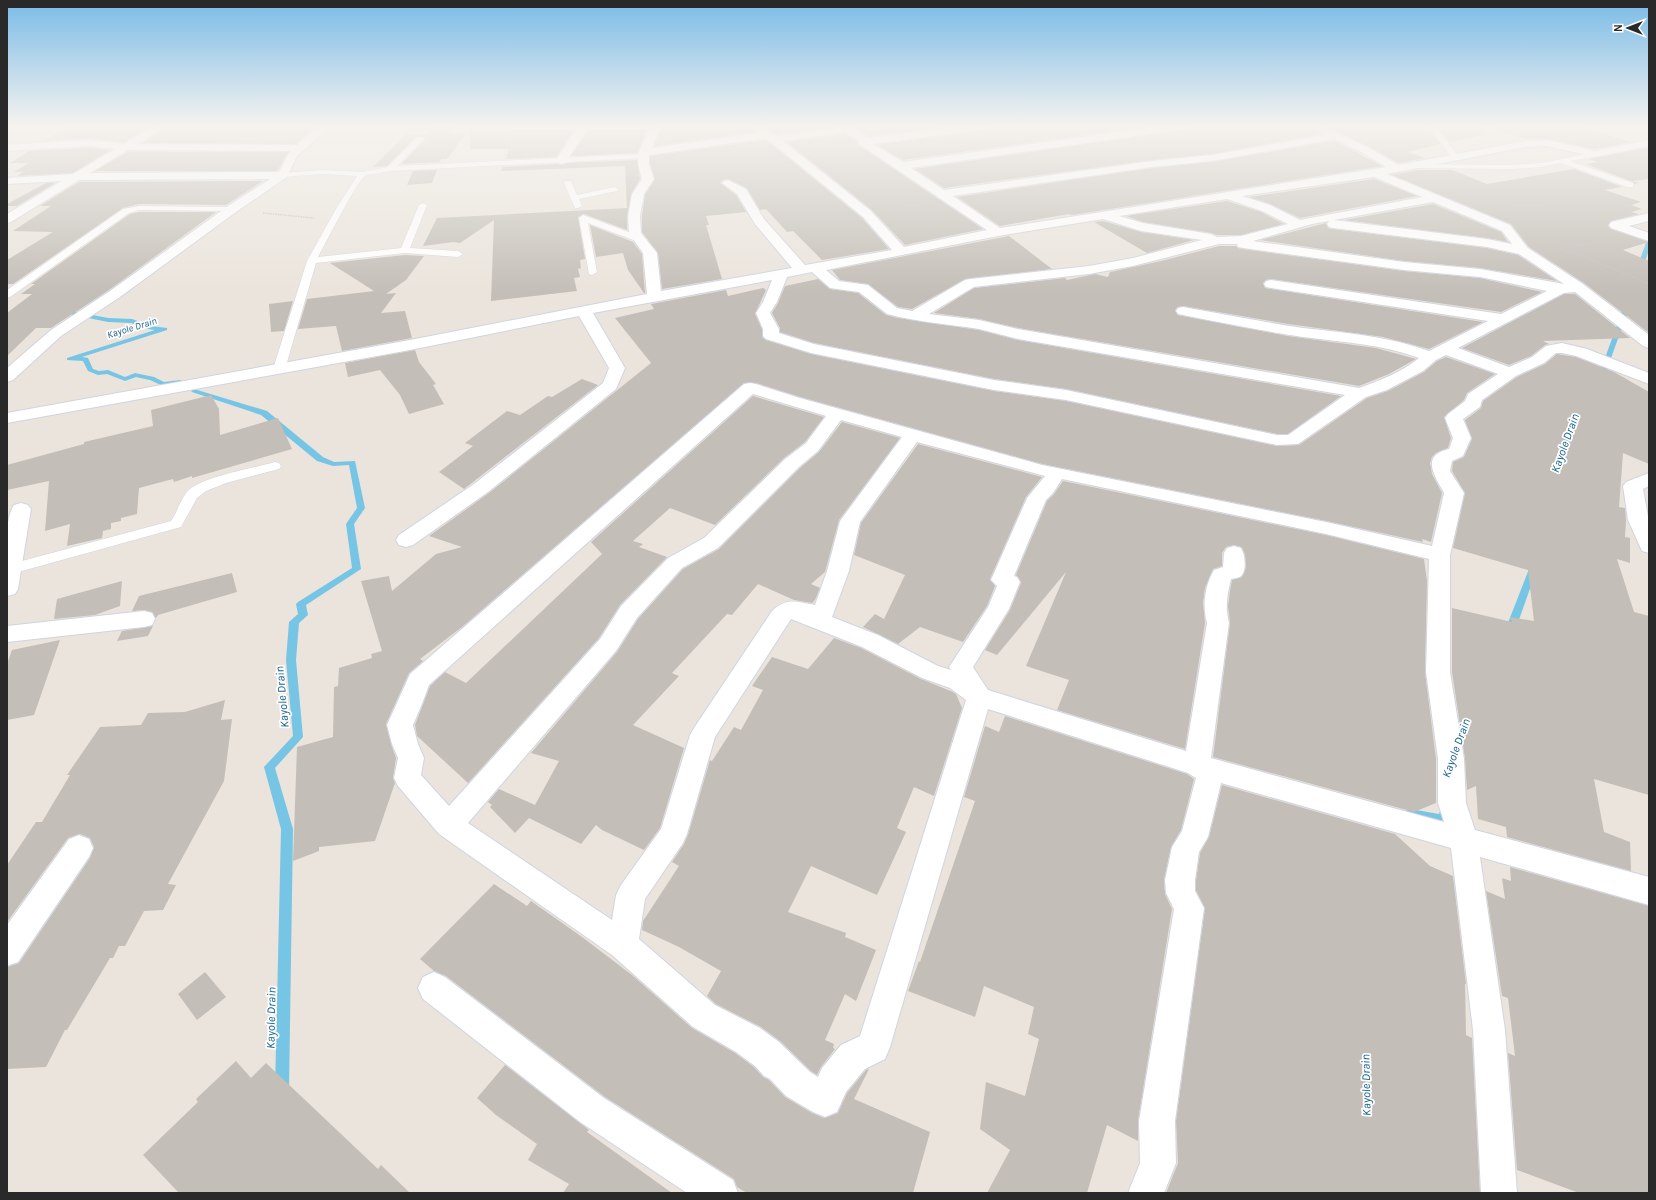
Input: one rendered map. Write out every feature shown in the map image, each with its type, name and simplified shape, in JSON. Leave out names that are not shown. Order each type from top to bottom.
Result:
[{"type":"street","points":[[7,219],[71,181]]},
{"type":"street","points":[[7,377],[56,333],[115,294],[232,209],[274,181]]},
{"type":"street","points":[[647,181],[638,194],[634,216],[635,233],[650,253],[654,297]]},
{"type":"street","points":[[826,181],[867,214],[902,252]]},
{"type":"street","points":[[922,181],[998,232]]},
{"type":"street","points":[[944,196],[1042,181]]},
{"type":"street","points":[[7,418],[410,345],[654,297],[902,252],[998,232],[1321,181]]},
{"type":"street","points":[[1394,181],[1506,228],[1523,252]]},
{"type":"street","points":[[728,183],[742,192],[759,221],[808,268],[835,285],[863,288],[892,311],[914,316],[979,324],[1018,334],[1360,393]]},
{"type":"street","points":[[1227,195],[1305,223],[1487,243],[1523,252],[1578,287],[1649,343]]},
{"type":"street","points":[[914,316],[970,283],[1104,268],[1220,240],[1241,240],[1261,236],[1305,223],[1435,198]]},
{"type":"street","points":[[1102,215],[1141,227],[1282,250],[1404,266],[1480,273],[1561,289],[1578,287]]},
{"type":"street","points":[[1615,225],[1649,217]]},
{"type":"street","points":[[1615,225],[1649,237]]},
{"type":"street","points":[[782,273],[770,302],[763,313],[771,329],[771,336],[826,351],[994,386],[1066,395],[1277,440],[1292,440],[1360,393],[1381,386],[1417,368],[1430,357],[1561,289]]},
{"type":"street","points":[[1271,284],[1503,319]]},
{"type":"street","points":[[406,540],[481,488],[610,385],[617,368],[584,311]]},
{"type":"street","points":[[1183,311],[1302,332],[1370,340],[1403,347],[1430,357]]},
{"type":"street","points":[[1499,1193],[1489,1030],[1464,840],[1452,803],[1451,759],[1438,672],[1440,555],[1454,493],[1441,471],[1443,458],[1457,452],[1462,438],[1454,418],[1474,403],[1474,398],[1510,373],[1538,360],[1552,350],[1562,348],[1581,352],[1648,376]]},
{"type":"street","points":[[1445,349],[1510,373]]},
{"type":"street","points":[[1057,472],[1046,489],[1037,498],[1002,580],[1009,582],[998,609],[961,667],[979,698],[873,1047],[853,1057],[834,1080],[825,1100],[798,1084],[782,1067],[776,1064],[767,1054],[748,1040],[704,1016],[623,945],[449,825],[408,778],[411,758],[405,744],[400,725],[410,704],[418,680],[750,388],[794,402],[1041,470],[1057,472],[1326,528],[1440,555]]},
{"type":"street","points":[[449,825],[608,644],[629,612],[676,563],[711,543],[792,463],[812,447],[837,414]]},
{"type":"street","points":[[788,609],[823,614],[838,571],[850,521],[913,435]]},
{"type":"street","points":[[1649,479],[1633,486],[1638,520],[1649,546]]},
{"type":"street","points":[[7,589],[21,509]]},
{"type":"street","points":[[1197,765],[1218,623],[1214,611],[1216,597],[1222,575],[1233,571],[1234,553]]},
{"type":"street","points":[[788,609],[870,641],[930,672],[959,682],[979,698],[1197,765],[1649,891]]},
{"type":"street","points":[[623,945],[632,895],[673,834],[703,735],[775,624],[788,609]]},
{"type":"street","points":[[7,634],[144,619]]},
{"type":"street","points":[[1146,1193],[1158,1163],[1157,1121],[1189,908],[1180,893],[1180,880],[1186,847],[1194,837],[1210,774],[1197,765]]},
{"type":"street","points":[[7,951],[78,848]]},
{"type":"street","points":[[434,988],[592,1110],[720,1193]]},
{"type":"lane","points":[[279,369],[312,261],[357,181]]},
{"type":"lane","points":[[1619,181],[1630,185]]},
{"type":"lane","points":[[568,183],[583,218],[592,272]]},
{"type":"lane","points":[[574,198],[614,190]]},
{"type":"lane","points":[[405,250],[423,205]]},
{"type":"lane","points":[[7,295],[126,211],[139,208],[232,209]]},
{"type":"lane","points":[[583,218],[639,239]]},
{"type":"lane","points":[[312,261],[405,250],[458,254]]},
{"type":"lane","points":[[11,569],[176,524],[182,517],[189,499],[196,491],[213,484],[275,466]]},
{"type":"path","points":[[867,214],[944,196]]},
{"type":"path","points":[[1471,214],[1512,206],[1556,203],[1615,225],[1604,239],[1553,250],[1575,253],[1649,284]]},
{"type":"path","points":[[232,209],[243,212],[284,214],[334,221]]},
{"type":"building","points":[[263,181],[226,205],[139,204],[123,208],[13,284],[7,284],[7,260],[53,232],[13,231],[51,206],[40,206],[79,182]]},
{"type":"building","points":[[409,181],[433,181],[432,183],[407,185]]},
{"type":"building","points":[[626,181],[639,181],[631,194],[627,216],[627,230],[584,214],[578,217],[585,259],[580,260],[581,268],[578,269],[580,277],[574,278],[577,291],[491,301],[494,220],[460,243],[453,242],[423,246],[437,218],[627,208]]},
{"type":"building","points":[[654,181],[722,181],[720,183],[736,195],[746,212],[706,216],[709,225],[706,225],[722,279],[662,289],[658,253],[642,232],[642,216],[645,195]]},
{"type":"building","points":[[732,181],[816,181],[862,218],[889,249],[822,260],[793,231],[787,232],[766,209],[760,210],[747,188]]},
{"type":"building","points":[[836,181],[912,181],[983,229],[905,245],[872,210]]},
{"type":"building","points":[[933,181],[996,181],[944,188]]},
{"type":"building","points":[[1065,181],[1287,181],[1000,226],[957,197]]},
{"type":"building","points":[[1360,181],[1379,181],[1417,196],[1300,218],[1270,204],[1249,197]]},
{"type":"building","points":[[1407,181],[1480,181],[1487,184],[1504,181],[1606,181],[1622,187],[1605,190],[1641,202],[1631,205],[1642,209],[1631,212],[1639,214],[1611,221],[1608,226],[1611,229],[1649,242],[1623,250],[1649,261],[1649,333],[1584,283],[1529,247],[1511,224]]},
{"type":"building","points":[[46,183],[55,183],[17,206],[7,206],[7,204]]},
{"type":"building","points":[[1227,201],[1261,212],[1284,224],[1241,235],[1217,235],[1143,222],[1126,216]]},
{"type":"building","points":[[1433,204],[1501,232],[1508,242],[1344,220]]},
{"type":"building","points":[[139,212],[216,212],[109,290],[51,328],[36,328],[7,356],[7,313],[32,294],[21,294],[35,284],[31,284],[130,214]]},
{"type":"building","points":[[1103,221],[1141,232],[1194,240],[1147,253],[1094,222]]},
{"type":"building","points":[[1326,223],[1328,228],[1333,229],[1487,248],[1518,255],[1557,281],[1480,268],[1404,261],[1260,240]]},
{"type":"building","points":[[590,225],[633,242],[642,254],[645,293],[628,270],[623,253],[596,257]]},
{"type":"building","points":[[1009,236],[1052,269],[965,279],[912,309],[898,307],[868,284],[840,280],[832,270]]},
{"type":"building","points":[[1219,246],[1236,246],[1243,249],[1404,271],[1480,278],[1542,292],[1501,312],[1271,279],[1266,280],[1263,283],[1265,288],[1483,322],[1429,349],[1383,337],[1288,324],[1183,306],[1178,307],[1175,310],[1178,315],[1288,336],[1376,348],[1416,359],[1389,374],[1359,386],[1018,328],[979,319],[934,313],[974,288],[1065,278],[1067,280],[1095,274],[1108,277],[1110,272]]},
{"type":"building","points":[[405,255],[424,256],[406,280],[386,294],[396,293],[381,313],[405,311],[412,338],[342,351],[336,326],[298,329],[307,299],[374,291],[330,263]]},
{"type":"building","points":[[818,279],[830,289],[858,293],[886,315],[898,318],[979,330],[1018,340],[1341,396],[1288,434],[1277,434],[1066,389],[994,379],[814,343],[780,332],[780,328],[772,313],[785,286]]},
{"type":"building","points":[[763,288],[766,290],[755,314],[762,329],[762,337],[766,340],[811,354],[994,391],[1066,401],[1277,446],[1299,445],[1367,398],[1388,391],[1424,372],[1437,361],[1446,357],[1495,374],[1467,393],[1464,400],[1444,417],[1451,438],[1448,448],[1436,453],[1432,457],[1430,463],[1432,474],[1442,493],[1431,542],[1422,539],[1423,542],[1042,464],[800,397],[756,383],[744,383],[462,627],[420,659],[423,661],[409,673],[386,724],[396,758],[393,778],[395,783],[375,841],[319,847],[319,851],[293,861],[297,747],[333,737],[334,687],[338,686],[339,668],[372,658],[371,654],[382,651],[361,581],[389,576],[392,591],[436,554],[462,547],[429,536],[489,493],[651,363],[615,318],[654,309],[651,304],[726,290],[728,296]]},
{"type":"building","points":[[1564,294],[1575,294],[1630,338],[1543,341],[1549,344],[1545,345],[1531,356],[1509,365],[1462,348]]},
{"type":"building","points":[[293,301],[284,331],[271,332],[269,304]]},
{"type":"building","points":[[415,350],[419,362],[436,384],[433,385],[444,404],[409,414],[400,395],[380,370],[348,377],[345,363]]},
{"type":"building","points":[[1557,354],[1576,357],[1614,372],[1649,392],[1649,464],[1623,453],[1619,507],[1625,508],[1625,537],[1630,538],[1630,563],[1617,559],[1634,612],[1649,616],[1649,795],[1594,779],[1604,832],[1630,842],[1631,871],[1507,837],[1506,827],[1478,819],[1476,786],[1467,790],[1465,759],[1452,672],[1452,608],[1512,622],[1510,617],[1534,621],[1528,570],[1453,548],[1465,493],[1452,471],[1453,462],[1464,457],[1472,439],[1465,420],[1481,408],[1483,401],[1517,377],[1545,364]]},
{"type":"building","points":[[582,379],[598,385],[464,489],[439,472],[473,446],[465,443],[507,411],[520,415],[548,396],[552,397]]},
{"type":"building","points":[[211,395],[219,409],[220,435],[278,418],[292,449],[192,478],[192,476],[174,482],[173,479],[139,488],[137,514],[121,518],[121,521],[111,523],[111,529],[103,531],[102,538],[67,546],[70,524],[45,531],[49,481],[7,490],[7,465],[84,444],[84,442],[153,426],[151,410]]},
{"type":"building","points":[[753,396],[824,417],[805,442],[784,458],[715,525],[670,508],[633,541],[643,544],[639,547],[667,557],[620,605],[599,638],[468,783],[417,736],[415,725],[430,686],[445,672],[466,683],[602,554],[591,542]]},
{"type":"building","points":[[842,422],[900,438],[839,520],[825,572],[811,584],[820,588],[815,600],[812,603],[794,600],[758,584],[732,615],[727,614],[672,673],[679,676],[633,725],[684,748],[660,828],[644,850],[602,830],[596,825],[581,844],[529,818],[515,833],[490,807],[492,805],[488,802],[499,789],[535,805],[559,761],[531,753],[617,652],[638,619],[683,569],[719,549],[800,468],[819,452]]},
{"type":"building","points":[[918,444],[1042,477],[1026,497],[990,579],[995,586],[987,606],[963,642],[920,627],[898,644],[863,627],[875,614],[884,619],[905,575],[854,555],[861,523]]},
{"type":"building","points":[[1063,481],[1326,535],[1424,559],[1427,581],[1425,672],[1436,759],[1436,803],[1414,812],[1213,757],[1230,623],[1228,606],[1230,591],[1232,580],[1242,577],[1246,567],[1245,554],[1241,547],[1234,545],[1226,547],[1222,553],[1222,566],[1213,569],[1205,588],[1203,602],[1205,623],[1185,749],[1057,710],[1069,680],[1026,666],[1066,572],[997,655],[985,650],[1010,610],[1021,583],[1016,575],[1047,501]]},
{"type":"building","points":[[232,573],[237,592],[158,615],[156,618],[152,612],[144,610],[132,611],[139,596]]},
{"type":"building","points":[[122,581],[120,606],[95,615],[54,619],[57,599]]},
{"type":"building","points":[[153,626],[148,636],[117,641],[122,631]]},
{"type":"building","points":[[834,638],[861,648],[921,679],[953,692],[956,694],[962,708],[934,796],[914,787],[897,828],[906,832],[877,895],[811,866],[788,912],[846,933],[845,937],[876,950],[856,1001],[845,994],[825,1040],[834,1044],[833,1048],[835,1049],[821,1067],[817,1075],[780,1041],[761,1027],[716,1004],[707,996],[721,971],[679,947],[642,930],[643,921],[679,866],[672,862],[688,835],[710,760],[712,761],[734,727],[741,730],[763,690],[752,686],[772,657],[808,669]]},
{"type":"building","points":[[60,640],[34,715],[7,720],[7,664],[12,650]]},
{"type":"building","points":[[225,700],[221,720],[232,719],[224,781],[168,884],[176,885],[163,910],[144,911],[125,946],[119,946],[113,958],[110,958],[67,1030],[65,1030],[46,1067],[7,1069],[7,967],[19,963],[90,858],[94,847],[90,838],[80,834],[68,838],[7,922],[7,865],[36,822],[42,822],[70,775],[67,775],[100,727],[141,725],[148,713],[185,712]]},
{"type":"building","points":[[1005,716],[1187,774],[1194,779],[1181,830],[1171,847],[1164,880],[1165,894],[1172,909],[1138,1121],[1138,1141],[1107,1125],[1087,1193],[987,1193],[1010,1150],[980,1129],[986,1082],[1025,1096],[1039,1039],[1028,1034],[1034,1007],[984,986],[975,1017],[908,991],[919,961],[920,962],[975,801],[964,797],[985,726],[999,732]]},
{"type":"building","points":[[1222,785],[1395,834],[1430,866],[1453,876],[1466,984],[1466,1035],[1472,1038],[1480,1193],[1166,1193],[1178,1163],[1176,1121],[1205,908],[1196,891],[1196,880],[1200,853],[1209,837]]},
{"type":"building","points":[[1510,867],[1649,906],[1649,1193],[1579,1193],[1517,1170],[1508,1053],[1515,1056],[1508,998],[1502,996],[1486,891],[1505,899],[1502,878],[1511,881]]},
{"type":"building","points":[[494,884],[527,906],[531,901],[582,937],[632,975],[692,1028],[735,1053],[754,1067],[763,1077],[769,1080],[785,1097],[812,1113],[824,1118],[838,1113],[847,1093],[866,1070],[869,1069],[854,1099],[930,1132],[913,1193],[747,1193],[737,1187],[734,1179],[605,1097],[446,976],[434,971],[420,959]]},
{"type":"building","points":[[205,972],[226,997],[197,1020],[178,994]]},
{"type":"building","points":[[236,1061],[251,1078],[266,1063],[378,1169],[381,1165],[410,1193],[179,1193],[143,1155],[198,1102],[196,1099]]},
{"type":"building","points":[[505,1065],[589,1130],[587,1132],[672,1193],[563,1193],[569,1184],[528,1160],[537,1144],[496,1115],[477,1098]]},
{"type":"waterway","name":"Kayole Drain","points":[[1639,270],[1649,243]]},
{"type":"waterway","name":"Kayole Drain","points":[[1600,380],[1628,303]]},
{"type":"waterway","name":"Kayole Drain","points":[[61,311],[108,320],[132,321],[150,328],[165,329],[69,359],[86,359],[90,370],[98,373],[108,372],[125,379],[135,375],[152,378],[163,384],[180,382]]},
{"type":"waterway","name":"Kayole Drain","points":[[194,391],[264,413],[320,459],[333,464],[352,463],[361,508],[350,524],[357,569],[301,604],[303,615],[294,622],[291,660],[298,737],[269,767],[287,829],[282,1090]]},
{"type":"waterway","name":"Kayole Drain","points":[[1511,628],[1533,569]]},
{"type":"waterway","name":"Kayole Drain","points":[[1410,814],[1443,819],[1447,808]]}]
